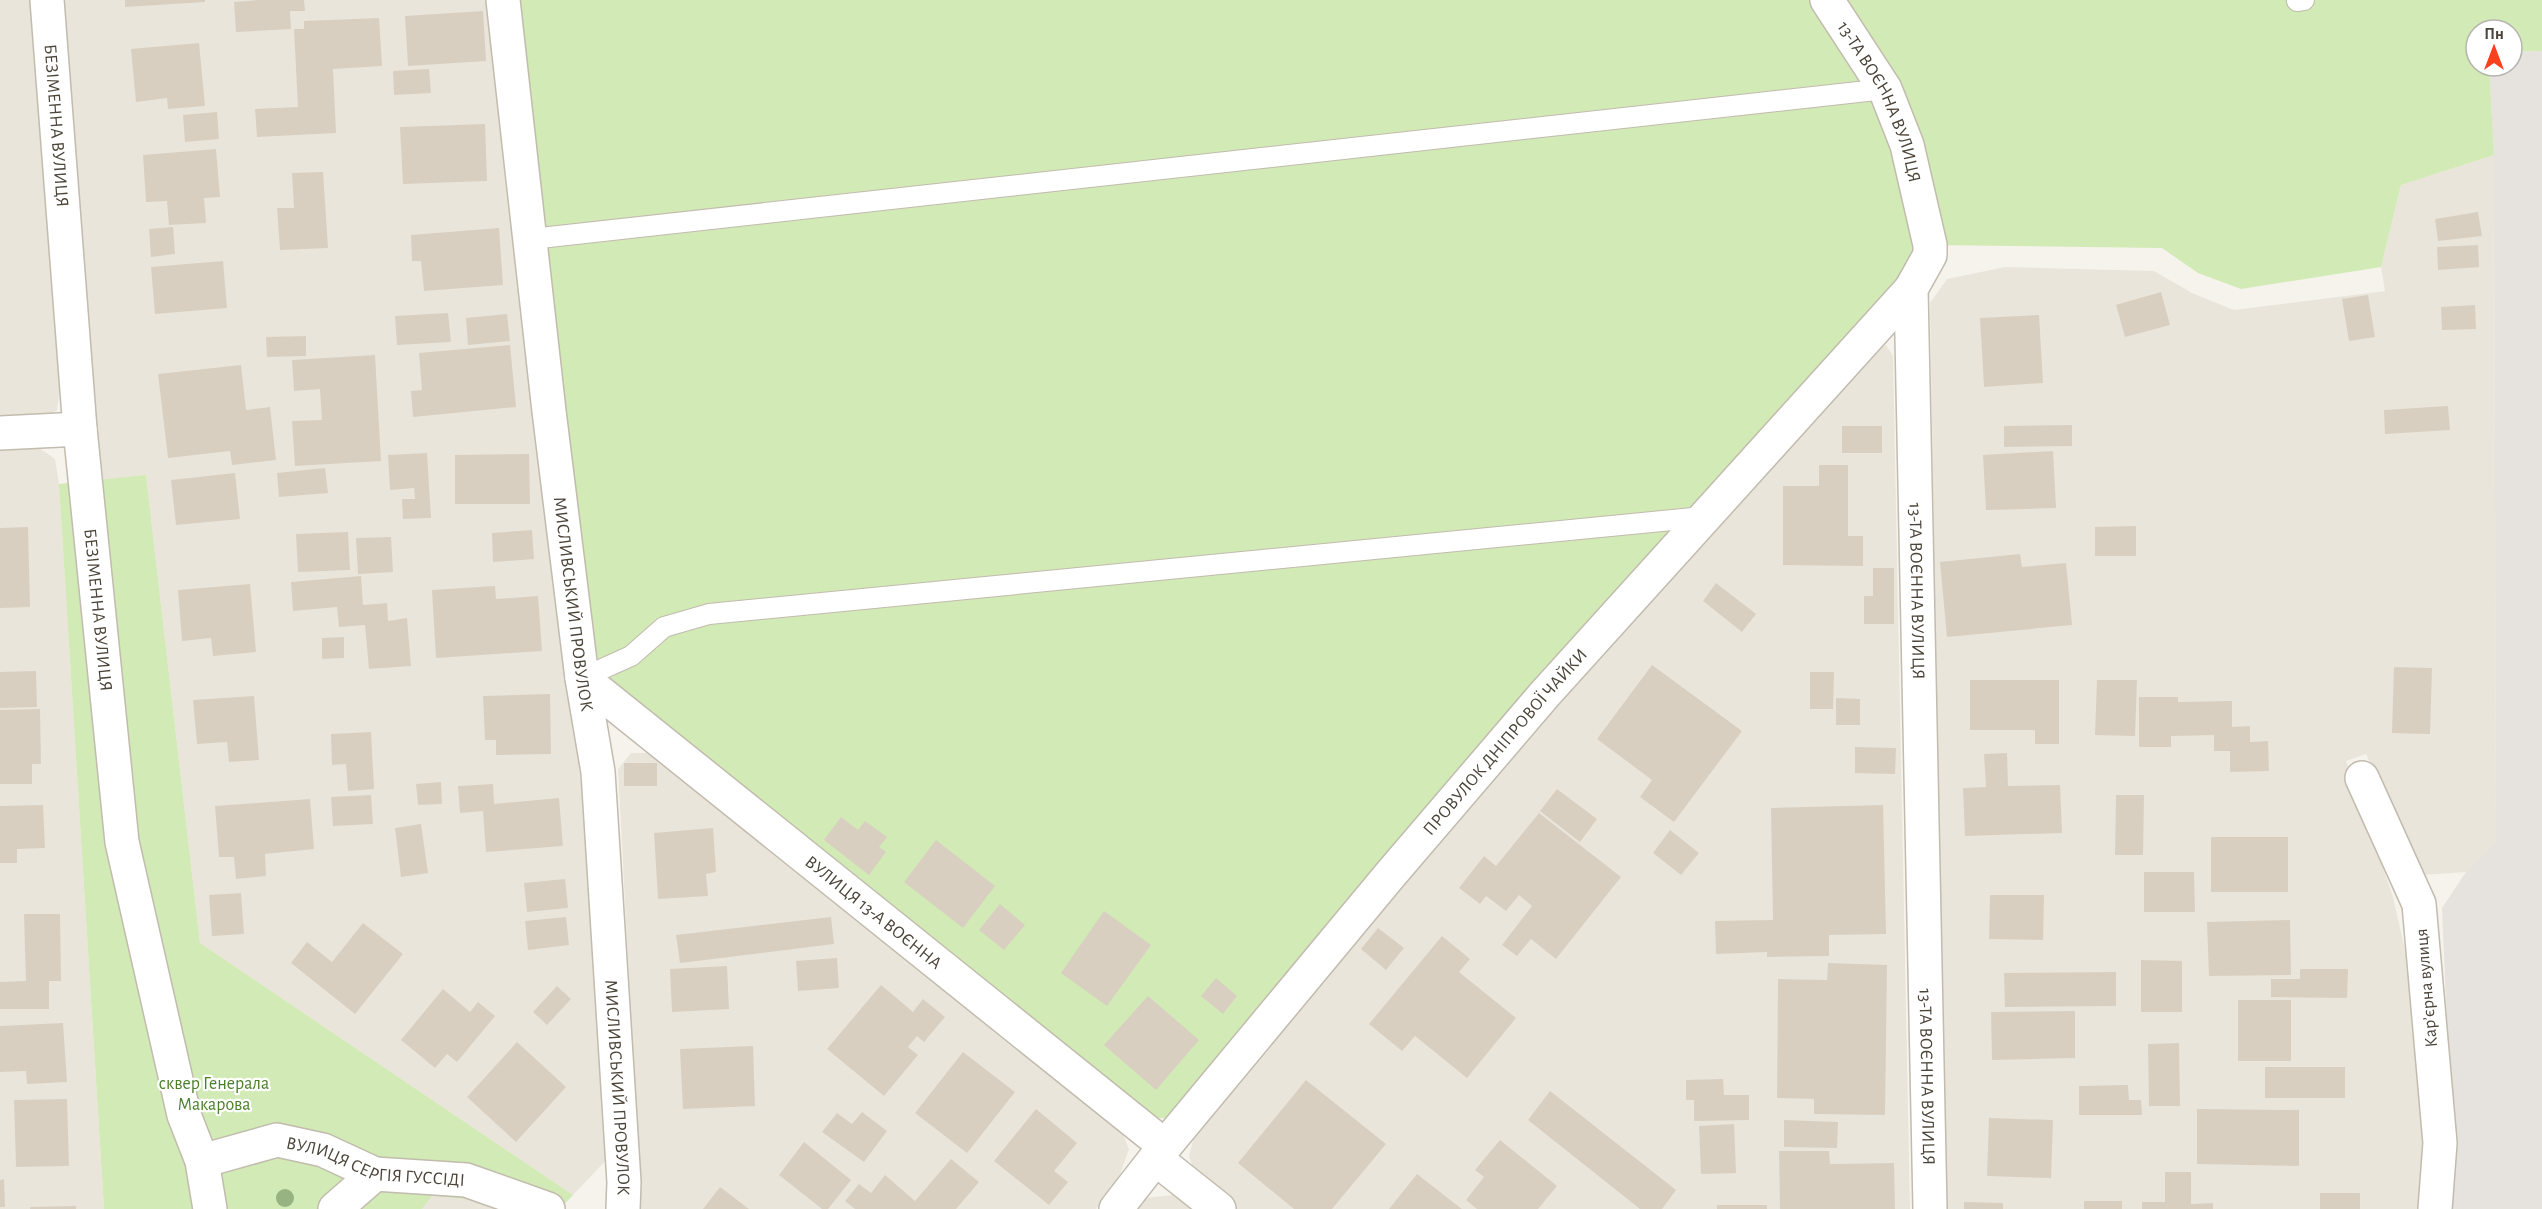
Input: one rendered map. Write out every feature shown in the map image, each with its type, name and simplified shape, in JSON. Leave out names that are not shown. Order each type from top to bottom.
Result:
[{"type":"street","name":"БЕЗІМЕННА ВУЛИЦЯ","points":[[47,0],[80,429],[122,842],[184,1115],[202,1161],[210,1209]]},
{"type":"street","name":"МИСЛИВСЬКИЙ ПРОВУЛОК","points":[[503,0],[549,411],[582,678],[598,772],[624,1182],[623,1209]]},
{"type":"street","name":"13-ТА ВОЄННА ВУЛИЦЯ","points":[[1827,0],[1885,89],[1907,145],[1930,245],[1930,255],[1911,290],[1930,1209]]},
{"type":"street","name":"ПРОВУЛОК ДНІПРОВОЇ ЧАЙКИ","points":[[1116,1209],[1160,1153],[1505,740],[1702,517],[1911,290]]},
{"type":"street","points":[[0,434],[80,429]]},
{"type":"street","name":"ВУЛИЦЯ 13-А ВОЄННА","points":[[582,678],[1160,1153],[1219,1209]]},
{"type":"street","name":"Карʼєрна вулиця","points":[[2362,778],[2419,904],[2440,1143],[2435,1209]]},
{"type":"street","name":"ВУЛИЦЯ СЕРГІЯ ГУССІДІ","points":[[202,1161],[277,1140],[322,1150],[375,1174],[466,1180],[548,1209]]},
{"type":"street","points":[[335,1209],[375,1174]]},
{"type":"lane","points":[[531,238],[1885,89]]},
{"type":"lane","points":[[582,678],[632,656],[663,627],[709,614],[1702,517]]},
{"type":"shaded area","points":[[0,0],[30,0],[60,389],[57,410],[44,418],[0,421]]},
{"type":"shaded area","points":[[63,0],[491,0],[580,773],[611,1155],[573,1195],[200,943],[146,476],[102,481]]},
{"type":"shaded area","points":[[2542,51],[2542,1209],[2447,1209],[2452,1143],[2442,908],[2466,872],[2496,843],[2494,155],[2490,78],[2524,78],[2524,52]]},
{"type":"shaded area","points":[[2494,155],[2496,844],[2466,872],[2421,875],[2366,754],[2346,761],[2393,897],[2409,968],[2429,1145],[2424,1209],[1945,1209],[1930,303],[1947,279],[2005,267],[2154,271],[2192,293],[2234,310],[2385,291],[2381,267],[2401,185]]},
{"type":"shaded area","points":[[1886,345],[1893,356],[1910,1209],[1237,1209],[1196,1177],[1189,1156],[1194,1137],[1557,702],[1877,349]]},
{"type":"shaded area","points":[[32,443],[55,459],[59,484],[104,1209],[0,1209],[0,445]]},
{"type":"shaded area","points":[[631,753],[653,753],[1118,1122],[1129,1149],[1118,1180],[1096,1209],[641,1209],[618,769]]},
{"type":"shaded area","points":[[1172,1195],[1197,1209],[1134,1209],[1146,1198]]},
{"type":"shaded area","points":[[432,1196],[486,1201],[498,1209],[422,1209]]},
{"type":"green space","points":[[515,0],[2542,0],[2542,51],[2524,52],[2524,18],[2464,18],[2464,78],[2490,78],[2494,155],[2401,185],[2381,267],[2241,289],[2198,273],[2162,248],[1930,245],[1911,263],[1525,699],[1168,1119],[1140,1115],[623,700],[588,641]]},
{"type":"green space","name":"сквер Генерала Макарова","points":[[146,475],[200,943],[573,1195],[560,1209],[498,1209],[486,1201],[432,1196],[422,1209],[104,1209],[59,484]]},
{"type":"building","points":[[125,0],[205,0],[205,2],[125,7]]},
{"type":"building","points":[[304,0],[305,11],[290,11],[291,29],[236,32],[234,2]]},
{"type":"building","points":[[483,11],[486,61],[408,66],[405,16]]},
{"type":"building","points":[[379,18],[382,66],[333,69],[336,133],[257,137],[255,109],[298,107],[294,29],[304,29],[304,21]]},
{"type":"building","points":[[199,43],[205,106],[168,109],[167,98],[136,102],[131,49]]},
{"type":"building","points":[[429,69],[431,93],[394,95],[393,71]]},
{"type":"building","points":[[217,112],[219,139],[185,142],[183,115]]},
{"type":"building","points":[[485,124],[487,181],[403,184],[400,127]]},
{"type":"building","points":[[216,149],[220,197],[204,198],[206,223],[169,225],[167,201],[146,202],[143,155]]},
{"type":"building","points":[[323,172],[328,248],[280,250],[277,208],[294,208],[292,173]]},
{"type":"building","points":[[2478,212],[2482,236],[2438,241],[2435,219]]},
{"type":"building","points":[[173,227],[175,254],[151,257],[149,229]]},
{"type":"building","points":[[499,228],[503,285],[424,291],[421,261],[412,261],[411,235]]},
{"type":"building","points":[[2478,245],[2479,267],[2438,270],[2437,247]]},
{"type":"building","points":[[223,261],[227,308],[155,314],[151,267]]},
{"type":"building","points":[[2161,292],[2170,325],[2125,337],[2116,305]]},
{"type":"building","points":[[2368,295],[2375,337],[2349,341],[2342,299]]},
{"type":"building","points":[[2475,305],[2476,329],[2442,330],[2441,307]]},
{"type":"building","points":[[448,313],[451,342],[397,345],[395,316]]},
{"type":"building","points":[[507,314],[510,341],[468,345],[466,318]]},
{"type":"building","points":[[2039,315],[2043,383],[1984,387],[1980,318]]},
{"type":"building","points":[[306,336],[306,356],[267,357],[266,337]]},
{"type":"building","points":[[510,345],[516,407],[413,417],[411,391],[422,390],[419,353]]},
{"type":"building","points":[[375,355],[381,461],[295,466],[292,421],[322,420],[320,389],[294,391],[292,360]]},
{"type":"building","points":[[241,365],[246,410],[270,407],[276,460],[232,465],[230,451],[168,458],[158,374]]},
{"type":"building","points":[[2448,406],[2450,430],[2385,434],[2384,410]]},
{"type":"building","points":[[2072,425],[2072,446],[2004,447],[2004,426]]},
{"type":"building","points":[[1842,426],[1882,426],[1882,453],[1842,453]]},
{"type":"building","points":[[2053,451],[2056,508],[1986,510],[1983,455]]},
{"type":"building","points":[[427,453],[431,518],[403,519],[402,499],[415,499],[414,488],[390,490],[388,455]]},
{"type":"building","points":[[529,454],[530,504],[455,504],[455,455]]},
{"type":"building","points":[[1819,465],[1848,465],[1848,536],[1863,536],[1863,566],[1783,565],[1783,486],[1819,486]]},
{"type":"building","points":[[325,468],[328,493],[279,497],[277,473]]},
{"type":"building","points":[[235,473],[240,519],[176,525],[171,480]]},
{"type":"building","points":[[2136,526],[2136,556],[2095,556],[2095,527]]},
{"type":"building","points":[[28,527],[30,607],[0,608],[0,528]]},
{"type":"building","points":[[532,530],[534,559],[493,562],[492,533]]},
{"type":"building","points":[[348,532],[350,570],[298,572],[296,534]]},
{"type":"building","points":[[391,537],[393,572],[358,574],[356,538]]},
{"type":"building","points":[[2020,554],[2022,567],[2066,563],[2072,625],[1947,637],[1940,562]]},
{"type":"building","points":[[1873,568],[1894,568],[1894,624],[1864,624],[1864,596],[1873,596]]},
{"type":"building","points":[[361,576],[363,605],[387,603],[388,621],[407,618],[411,666],[369,669],[365,625],[339,627],[337,607],[293,611],[291,582]]},
{"type":"building","points":[[1716,583],[1756,614],[1742,632],[1703,601]]},
{"type":"building","points":[[250,584],[256,652],[213,656],[211,638],[182,641],[178,590]]},
{"type":"building","points":[[495,586],[496,599],[538,596],[542,651],[436,658],[432,590]]},
{"type":"building","points":[[344,637],[344,658],[322,659],[322,638]]},
{"type":"building","points":[[1652,665],[1742,731],[1674,822],[1640,797],[1652,780],[1597,739]]},
{"type":"building","points":[[2394,667],[2432,668],[2430,734],[2392,733]]},
{"type":"building","points":[[36,671],[37,707],[0,708],[0,672]]},
{"type":"building","points":[[1810,672],[1834,672],[1833,709],[1810,709]]},
{"type":"building","points":[[1970,680],[2059,680],[2059,744],[2035,744],[2035,730],[1970,730]]},
{"type":"building","points":[[2097,680],[2137,680],[2135,736],[2095,735]]},
{"type":"building","points":[[550,694],[551,754],[496,755],[496,740],[485,740],[483,696]]},
{"type":"building","points":[[254,696],[259,760],[229,762],[227,742],[197,744],[193,700]]},
{"type":"building","points":[[2139,697],[2178,697],[2178,702],[2232,701],[2232,727],[2250,726],[2250,742],[2268,741],[2269,771],[2230,772],[2230,751],[2214,751],[2214,735],[2171,736],[2171,747],[2139,747]]},
{"type":"building","points":[[1836,698],[1860,699],[1860,725],[1836,725]]},
{"type":"building","points":[[40,709],[41,764],[32,764],[32,784],[0,784],[0,710]]},
{"type":"building","points":[[371,732],[374,789],[348,791],[346,764],[332,765],[331,734]]},
{"type":"building","points":[[1855,747],[1896,748],[1895,774],[1855,773]]},
{"type":"building","points":[[2007,753],[2008,786],[2060,785],[2062,833],[1965,836],[1963,788],[1986,787],[1984,754]]},
{"type":"building","points":[[624,763],[657,763],[657,786],[624,786]]},
{"type":"building","points":[[441,782],[442,804],[418,805],[416,784]]},
{"type":"building","points":[[493,784],[494,804],[559,798],[563,846],[486,852],[483,811],[460,813],[458,786]]},
{"type":"building","points":[[1557,789],[1597,819],[1580,842],[1540,811]]},
{"type":"building","points":[[371,795],[373,824],[333,826],[331,797]]},
{"type":"building","points":[[2116,795],[2144,795],[2143,855],[2115,855]]},
{"type":"building","points":[[310,799],[314,849],[265,854],[266,876],[236,879],[234,857],[219,857],[215,806]]},
{"type":"building","points":[[43,805],[45,848],[17,849],[17,863],[0,863],[0,806]]},
{"type":"building","points":[[1883,805],[1886,934],[1829,935],[1829,956],[1767,957],[1767,952],[1716,954],[1715,921],[1773,920],[1771,808]]},
{"type":"building","points":[[1539,813],[1621,877],[1556,959],[1531,939],[1517,956],[1502,945],[1532,906],[1519,895],[1506,911],[1486,896],[1480,904],[1459,888],[1484,856],[1496,866]]},
{"type":"building","points":[[841,817],[858,830],[865,821],[887,837],[879,847],[886,852],[869,875],[824,840]]},
{"type":"building","points":[[421,824],[428,873],[401,877],[395,828]]},
{"type":"building","points":[[713,828],[716,872],[706,874],[708,896],[658,899],[654,833]]},
{"type":"building","points":[[1670,830],[1699,853],[1681,875],[1653,853]]},
{"type":"building","points":[[2211,837],[2288,837],[2288,892],[2211,892]]},
{"type":"building","points":[[936,840],[995,886],[963,928],[904,882]]},
{"type":"building","points":[[2144,872],[2194,872],[2195,912],[2144,912]]},
{"type":"building","points":[[565,879],[568,908],[527,912],[524,883]]},
{"type":"building","points":[[241,893],[244,934],[212,936],[209,895]]},
{"type":"building","points":[[1990,895],[2044,895],[2043,940],[1989,939]]},
{"type":"building","points":[[1000,904],[1025,925],[1004,950],[979,930]]},
{"type":"building","points":[[1104,911],[1151,945],[1107,1006],[1061,973]]},
{"type":"building","points":[[24,914],[60,914],[61,981],[49,981],[49,1009],[0,1009],[0,982],[26,981]]},
{"type":"building","points":[[566,917],[569,945],[528,950],[525,921]]},
{"type":"building","points":[[831,917],[834,944],[680,963],[676,935]]},
{"type":"building","points":[[2290,920],[2291,975],[2209,976],[2207,922]]},
{"type":"building","points":[[363,923],[403,954],[355,1014],[291,963],[307,942],[332,962]]},
{"type":"building","points":[[1378,928],[1404,948],[1386,970],[1361,949]]},
{"type":"building","points":[[1442,936],[1470,959],[1459,972],[1516,1018],[1467,1078],[1415,1036],[1402,1051],[1369,1024]]},
{"type":"building","points":[[837,958],[839,988],[798,991],[796,961]]},
{"type":"building","points":[[2141,960],[2182,961],[2182,1012],[2141,1012]]},
{"type":"building","points":[[1828,963],[1887,965],[1885,1115],[1814,1114],[1814,1099],[1777,1098],[1778,979],[1827,980]]},
{"type":"building","points":[[727,966],[729,1009],[672,1012],[670,969]]},
{"type":"building","points":[[2300,969],[2348,969],[2347,998],[2271,997],[2271,979],[2300,979]]},
{"type":"building","points":[[2116,972],[2116,1006],[2005,1007],[2004,973]]},
{"type":"building","points":[[1216,978],[1237,996],[1223,1014],[1201,996]]},
{"type":"building","points":[[881,985],[913,1012],[923,999],[945,1017],[924,1042],[917,1036],[908,1047],[918,1055],[884,1096],[827,1049]]},
{"type":"building","points":[[557,986],[571,999],[547,1025],[533,1012]]},
{"type":"building","points":[[443,989],[470,1012],[478,1002],[495,1016],[457,1062],[447,1054],[435,1068],[401,1040]]},
{"type":"building","points":[[1148,996],[1199,1040],[1156,1090],[1104,1045]]},
{"type":"building","points":[[2238,1000],[2291,1000],[2291,1061],[2238,1061]]},
{"type":"building","points":[[2075,1011],[2075,1058],[1992,1060],[1991,1012]]},
{"type":"building","points":[[63,1023],[67,1082],[27,1084],[26,1071],[0,1072],[0,1026]]},
{"type":"building","points":[[517,1042],[566,1087],[516,1142],[467,1097]]},
{"type":"building","points":[[2179,1043],[2180,1106],[2149,1106],[2148,1044]]},
{"type":"building","points":[[753,1046],[755,1106],[683,1109],[680,1049]]},
{"type":"building","points":[[963,1052],[1015,1092],[967,1153],[915,1113]]},
{"type":"building","points":[[2265,1067],[2345,1067],[2345,1098],[2265,1098]]},
{"type":"building","points":[[1723,1079],[1724,1095],[1749,1095],[1749,1120],[1694,1121],[1694,1100],[1686,1100],[1686,1080]]},
{"type":"building","points":[[1306,1080],[1386,1144],[1332,1209],[1294,1209],[1238,1163]]},
{"type":"building","points":[[2128,1085],[2129,1100],[2141,1100],[2142,1115],[2079,1115],[2079,1086]]},
{"type":"building","points":[[1550,1091],[1676,1190],[1662,1209],[1640,1209],[1528,1120]]},
{"type":"building","points":[[67,1099],[69,1166],[16,1167],[14,1100]]},
{"type":"building","points":[[1036,1109],[1077,1143],[1054,1171],[1068,1182],[1049,1205],[994,1161]]},
{"type":"building","points":[[2197,1109],[2299,1110],[2299,1166],[2197,1164]]},
{"type":"building","points":[[862,1112],[887,1131],[864,1162],[822,1132],[837,1113],[852,1124]]},
{"type":"building","points":[[1989,1118],[2053,1120],[2051,1178],[1987,1176]]},
{"type":"building","points":[[1784,1120],[1838,1122],[1837,1148],[1784,1147]]},
{"type":"building","points":[[1734,1124],[1736,1173],[1701,1174],[1699,1126]]},
{"type":"building","points":[[1500,1140],[1557,1186],[1538,1209],[1477,1209],[1466,1200],[1484,1177],[1475,1170]]},
{"type":"building","points":[[804,1142],[851,1180],[828,1209],[822,1209],[779,1175]]},
{"type":"building","points":[[1779,1151],[1829,1151],[1830,1164],[1894,1163],[1895,1209],[1780,1209]]},
{"type":"building","points":[[951,1159],[979,1182],[956,1209],[855,1209],[845,1201],[859,1184],[871,1193],[885,1175],[915,1201]]},
{"type":"building","points":[[2165,1172],[2191,1172],[2191,1204],[2213,1203],[2213,1209],[2142,1209],[2142,1202],[2165,1202]]},
{"type":"building","points":[[1417,1174],[1458,1206],[1462,1209],[1389,1209]]},
{"type":"building","points":[[4,1179],[5,1207],[0,1207],[0,1180]]},
{"type":"building","points":[[720,1187],[749,1209],[703,1209]]},
{"type":"building","points":[[2320,1193],[2360,1193],[2360,1209],[2320,1209]]},
{"type":"building","points":[[2084,1201],[2122,1201],[2122,1209],[2084,1209]]},
{"type":"building","points":[[1964,1202],[2003,1203],[2003,1209],[1964,1209]]},
{"type":"building","points":[[1717,1205],[1767,1205],[1767,1209],[1717,1209]]},
{"type":"building","points":[[76,1206],[76,1209],[30,1209],[30,1207]]}]
